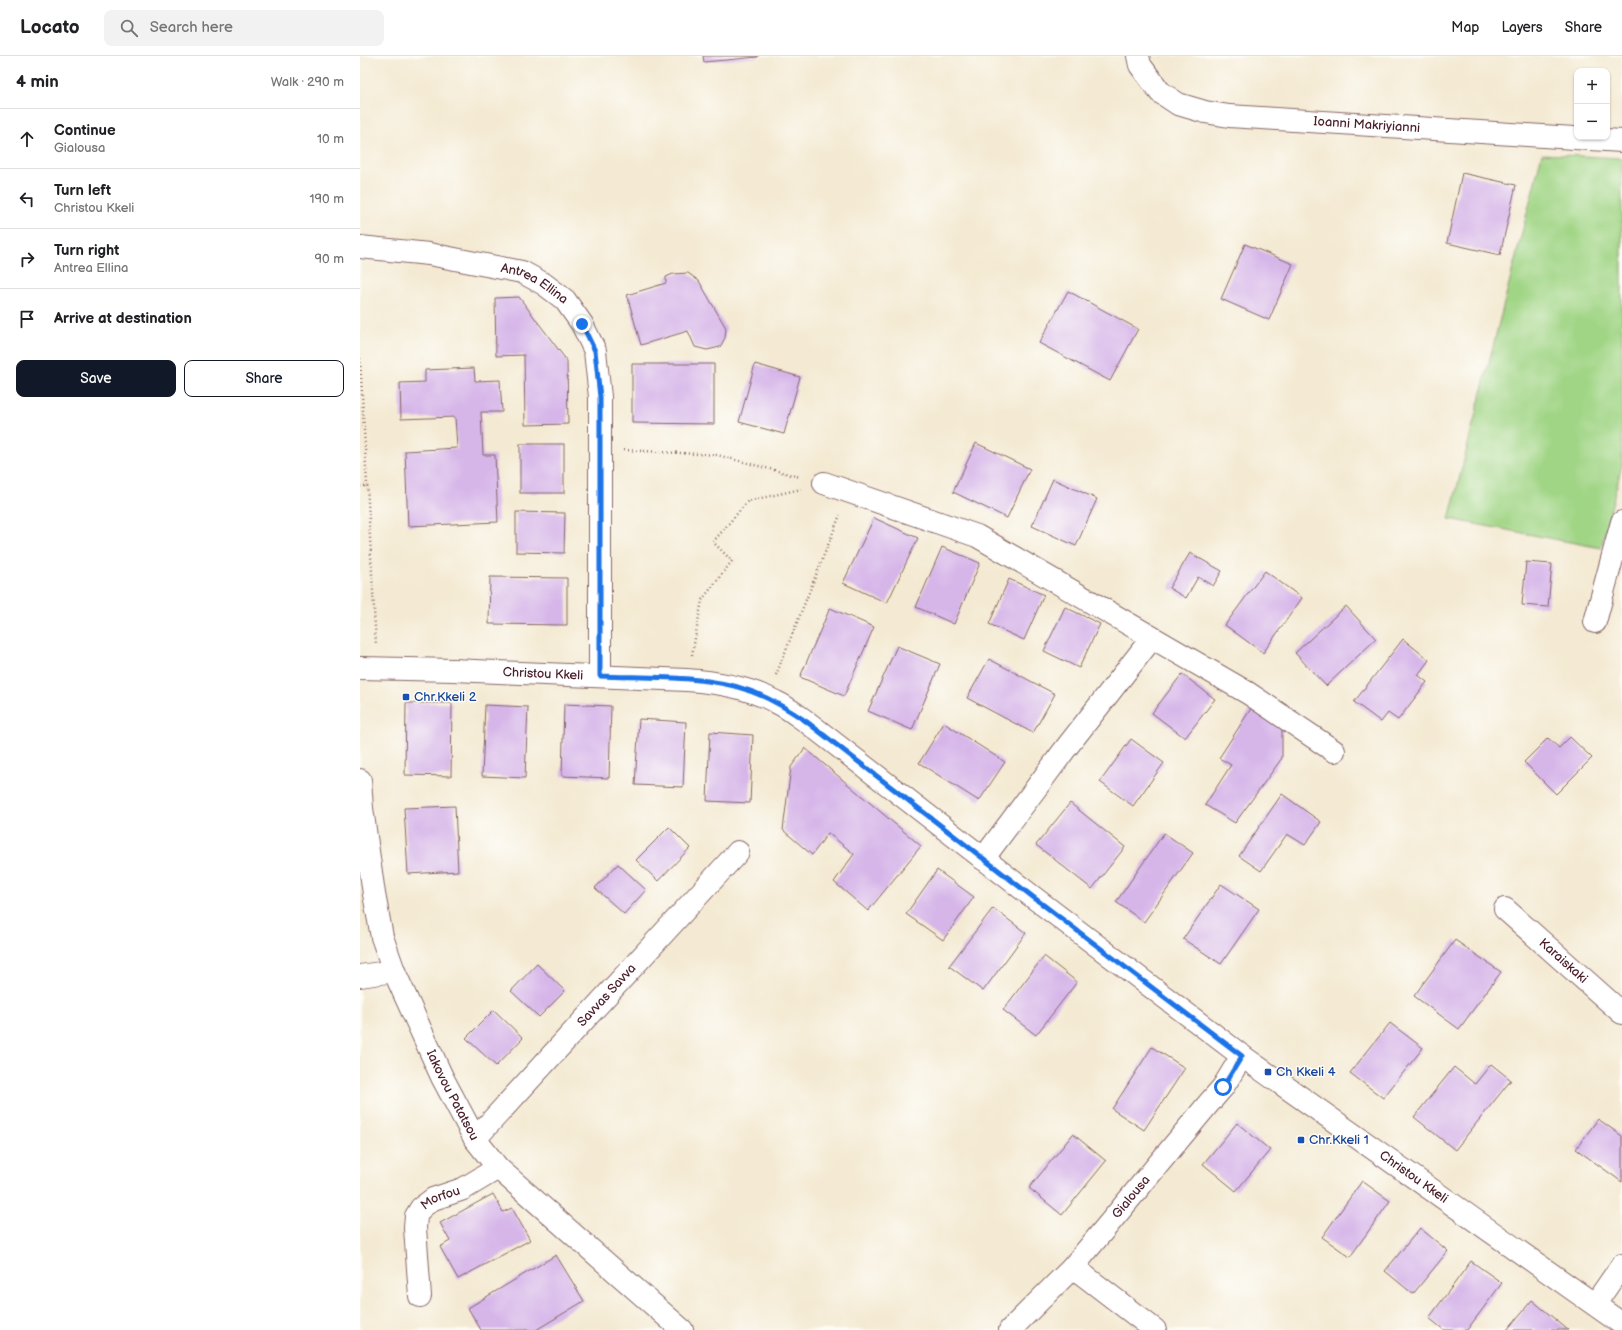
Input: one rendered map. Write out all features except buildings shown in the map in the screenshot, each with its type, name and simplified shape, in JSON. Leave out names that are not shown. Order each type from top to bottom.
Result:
[{"type":"street","name":"Ioanni Makriyianni","points":[[1138,56],[1140,64],[1160,92],[1178,104],[1205,112],[1229,116],[1622,141]]},
{"type":"street","name":"Antrea Ellina","points":[[360,248],[429,254],[522,272],[544,284],[565,300],[582,324],[595,351],[600,397],[600,676]]},
{"type":"street","points":[[824,483],[977,536],[1248,693],[1334,751]]},
{"type":"street","points":[[1594,622],[1622,522]]},
{"type":"street","points":[[983,859],[1152,638]]},
{"type":"street","name":"Christou Kkeli","points":[[369,669],[600,676],[716,682],[746,689],[776,702],[807,722],[983,859],[1242,1056],[1622,1324]]},
{"type":"street","name":"Iakovou Patatsou","points":[[360,780],[362,808],[374,894],[382,937],[394,972],[442,1077],[475,1139],[498,1168],[682,1330]]},
{"type":"street","name":"Savvas Savva","points":[[475,1139],[738,852]]},
{"type":"street","name":"Karaiskaki","points":[[1505,909],[1622,1013]]},
{"type":"street","points":[[360,976],[394,972]]},
{"type":"street","name":"Gialousa","points":[[1010,1330],[1073,1268],[1223,1087],[1242,1056]]},
{"type":"street","name":"Morfou","points":[[420,1296],[415,1228],[416,1216],[421,1208],[433,1199],[463,1189],[498,1168]]},
{"type":"street","points":[[1594,1304],[1622,1266]]},
{"type":"street","points":[[1073,1268],[1155,1330]]},
{"type":"path","points":[[360,358],[367,486],[369,669]]},
{"type":"path","points":[[600,448],[717,456],[824,483]]},
{"type":"path","points":[[687,680],[702,600],[732,561],[713,542],[748,501],[824,483]]},
{"type":"path","points":[[360,486],[367,486]]},
{"type":"path","points":[[767,698],[849,492]]},
{"type":"green space","points":[[1542,154],[1622,158],[1622,465],[1601,548],[1449,519]]},
{"type":"place","name":"Chr.Kkeli 2","points":[[406,697]]},
{"type":"place","name":"Ch Kkeli 4","points":[[1268,1072]]},
{"type":"place","name":"Chr.Kkeli 1","points":[[1301,1140]]},
{"type":"route","points":[[582,324],[595,351],[600,397],[600,676],[716,682],[746,689],[776,702],[807,722],[1242,1056],[1223,1087]]}]
